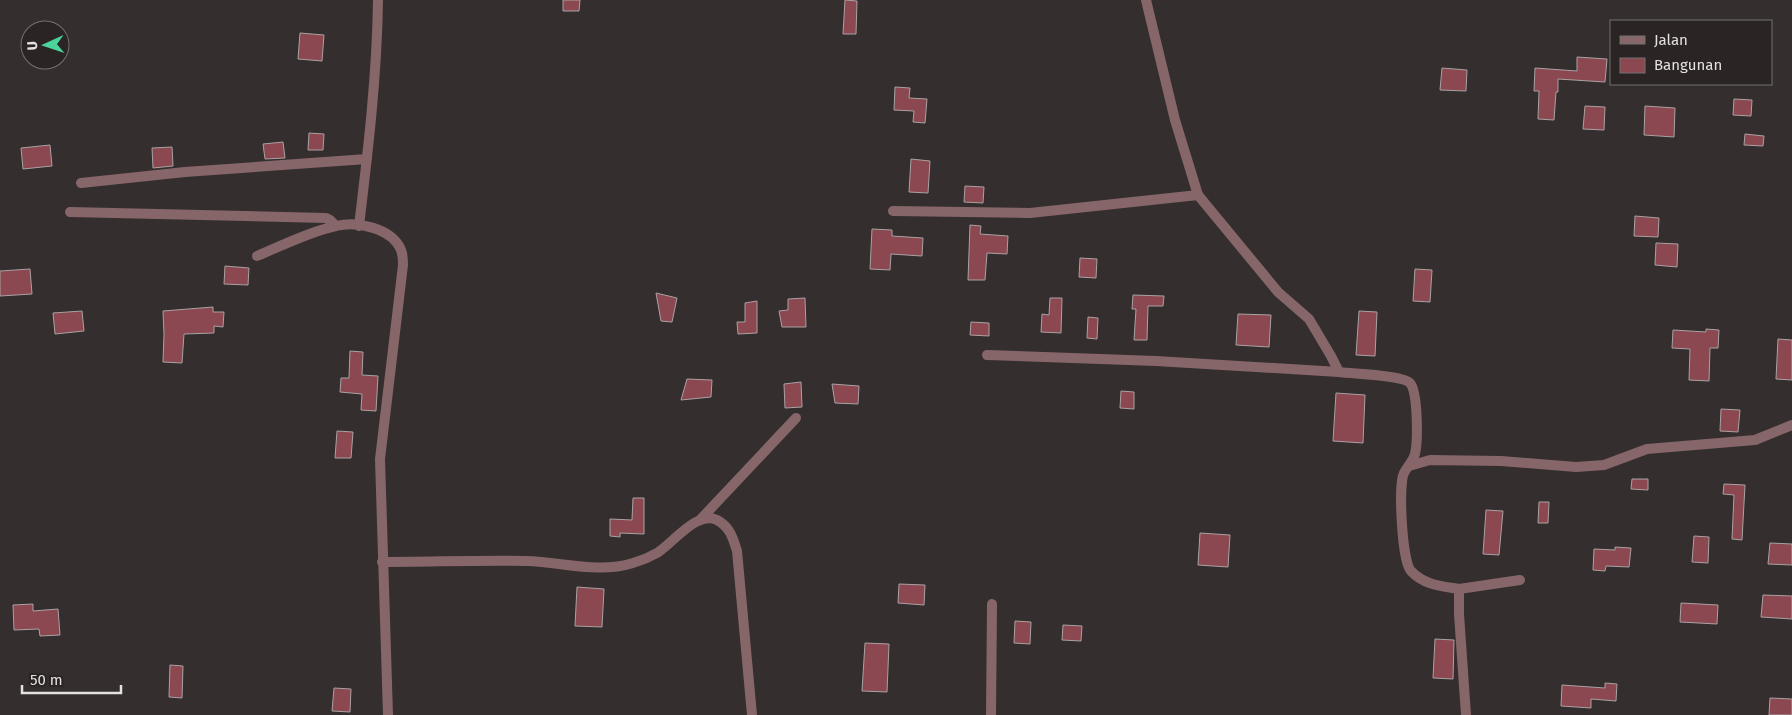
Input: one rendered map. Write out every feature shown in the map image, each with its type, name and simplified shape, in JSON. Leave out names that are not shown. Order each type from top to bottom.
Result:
[{"type":"street","points":[[359,226],[378,53],[378,0]]},
{"type":"street","points":[[1146,0],[1175,120],[1198,195],[1278,292],[1309,319],[1339,372]]},
{"type":"street","points":[[81,183],[185,172],[367,159]]},
{"type":"street","points":[[893,210],[1030,213],[1198,195]]},
{"type":"street","points":[[70,212],[326,218],[336,226]]},
{"type":"street","points":[[257,256],[293,240],[336,226],[359,226],[374,229],[387,234],[396,241],[401,251],[403,266],[380,459],[388,715]]},
{"type":"street","points":[[987,356],[1156,361],[1339,372],[1399,377],[1409,381],[1414,389],[1416,400],[1415,454],[1403,474],[1404,553],[1408,569],[1420,579],[1433,585],[1459,589],[1520,580]]},
{"type":"street","points":[[382,562],[529,561],[587,567],[611,567],[633,563],[658,553],[700,520],[796,418]]},
{"type":"street","points":[[1409,466],[1430,460],[1501,461],[1576,467],[1604,465],[1647,449],[1755,440],[1792,425]]},
{"type":"street","points":[[700,520],[713,518],[725,524],[733,536],[737,551],[752,715]]},
{"type":"street","points":[[1459,589],[1466,715]]},
{"type":"street","points":[[991,715],[992,604]]},
{"type":"building","points":[[563,0],[580,0],[579,11],[563,11]]},
{"type":"building","points":[[845,0],[857,1],[856,34],[843,34]]},
{"type":"building","points":[[300,33],[324,35],[322,61],[298,59]]},
{"type":"building","points":[[1577,57],[1607,59],[1605,82],[1558,79],[1554,120],[1538,119],[1539,91],[1534,91],[1535,68],[1577,71]]},
{"type":"building","points":[[1442,68],[1467,70],[1466,91],[1440,90]]},
{"type":"building","points":[[895,87],[910,88],[909,98],[927,99],[925,123],[913,122],[914,111],[894,110]]},
{"type":"building","points":[[1734,99],[1752,100],[1751,116],[1733,115]]},
{"type":"building","points":[[1585,106],[1605,107],[1604,130],[1583,129]]},
{"type":"building","points":[[1645,106],[1675,108],[1674,137],[1644,135]]},
{"type":"building","points":[[309,133],[324,134],[323,150],[308,150]]},
{"type":"building","points":[[1745,134],[1764,136],[1763,146],[1744,145]]},
{"type":"building","points":[[283,142],[285,158],[265,159],[263,144]]},
{"type":"building","points":[[50,145],[52,166],[23,169],[21,148]]},
{"type":"building","points":[[172,147],[173,166],[153,168],[152,148]]},
{"type":"building","points":[[911,159],[930,161],[928,193],[909,192]]},
{"type":"building","points":[[965,186],[984,187],[983,203],[964,202]]},
{"type":"building","points":[[1635,216],[1659,218],[1658,237],[1634,236]]},
{"type":"building","points":[[970,225],[981,226],[980,234],[1008,236],[1007,254],[987,253],[985,280],[968,280]]},
{"type":"building","points":[[872,229],[892,230],[892,236],[923,238],[922,256],[891,254],[890,270],[870,269]]},
{"type":"building","points":[[1656,243],[1678,244],[1677,267],[1655,265]]},
{"type":"building","points":[[1080,258],[1097,259],[1096,278],[1079,277]]},
{"type":"building","points":[[225,266],[249,268],[248,285],[224,284]]},
{"type":"building","points":[[30,269],[32,294],[0,296],[0,271]]},
{"type":"building","points":[[1415,269],[1432,270],[1430,302],[1413,301]]},
{"type":"building","points":[[656,293],[677,298],[672,322],[661,321]]},
{"type":"building","points":[[1133,295],[1164,296],[1163,306],[1148,306],[1147,340],[1134,340],[1136,309],[1132,309]]},
{"type":"building","points":[[805,298],[806,327],[782,327],[779,311],[788,310],[788,299]]},
{"type":"building","points":[[1050,298],[1062,298],[1061,333],[1041,332],[1042,314],[1049,315]]},
{"type":"building","points":[[757,301],[757,333],[738,334],[737,322],[745,322],[745,303]]},
{"type":"building","points":[[213,307],[213,312],[224,312],[223,327],[214,326],[214,333],[184,334],[182,363],[163,362],[163,311]]},
{"type":"building","points":[[82,311],[84,331],[55,334],[53,313]]},
{"type":"building","points":[[1359,311],[1377,312],[1375,356],[1356,355]]},
{"type":"building","points":[[1238,314],[1271,315],[1269,347],[1236,345]]},
{"type":"building","points":[[1088,317],[1098,318],[1097,339],[1087,338]]},
{"type":"building","points":[[971,322],[989,323],[989,336],[970,335]]},
{"type":"building","points":[[1706,329],[1719,330],[1718,348],[1710,348],[1709,381],[1689,380],[1690,349],[1672,348],[1673,330],[1706,332]]},
{"type":"building","points":[[1778,339],[1792,340],[1792,380],[1776,379]]},
{"type":"building","points":[[350,351],[363,352],[362,375],[378,376],[376,411],[361,410],[362,394],[340,392],[341,378],[349,378]]},
{"type":"building","points":[[687,379],[712,380],[711,397],[681,400]]},
{"type":"building","points":[[801,382],[802,407],[785,408],[784,384]]},
{"type":"building","points":[[832,384],[859,386],[858,404],[835,403]]},
{"type":"building","points":[[1121,391],[1134,392],[1134,409],[1120,408]]},
{"type":"building","points":[[1336,393],[1365,395],[1363,443],[1333,441]]},
{"type":"building","points":[[1721,409],[1740,410],[1738,432],[1720,431]]},
{"type":"building","points":[[337,431],[353,432],[351,458],[335,458]]},
{"type":"building","points":[[1632,479],[1648,479],[1648,490],[1631,489]]},
{"type":"building","points":[[1724,484],[1745,485],[1742,540],[1732,539],[1734,495],[1723,494]]},
{"type":"building","points":[[633,498],[644,498],[644,534],[620,533],[620,537],[610,536],[610,519],[632,520]]},
{"type":"building","points":[[1539,502],[1549,502],[1548,523],[1538,523]]},
{"type":"building","points":[[1486,510],[1503,511],[1499,555],[1483,554]]},
{"type":"building","points":[[1200,533],[1230,535],[1228,567],[1198,565]]},
{"type":"building","points":[[1694,536],[1709,537],[1708,563],[1692,562]]},
{"type":"building","points":[[1770,543],[1792,544],[1792,565],[1768,564]]},
{"type":"building","points":[[1615,547],[1631,548],[1629,567],[1606,566],[1605,571],[1593,570],[1594,549],[1615,550]]},
{"type":"building","points":[[899,584],[925,585],[924,605],[898,603]]},
{"type":"building","points":[[577,587],[604,589],[602,627],[575,626]]},
{"type":"building","points":[[1763,595],[1792,596],[1792,619],[1761,617]]},
{"type":"building","points":[[1681,603],[1718,605],[1717,624],[1680,622]]},
{"type":"building","points":[[33,604],[33,611],[58,609],[60,635],[40,636],[39,629],[14,630],[13,605]]},
{"type":"building","points":[[1015,621],[1031,622],[1030,644],[1014,643]]},
{"type":"building","points":[[1063,625],[1082,626],[1081,641],[1062,640]]},
{"type":"building","points":[[1435,639],[1454,640],[1453,679],[1433,678]]},
{"type":"building","points":[[865,643],[889,644],[887,692],[862,691]]},
{"type":"building","points":[[170,665],[183,666],[182,698],[169,697]]},
{"type":"building","points":[[1605,683],[1617,684],[1616,701],[1591,699],[1591,708],[1561,706],[1562,685],[1605,688]]},
{"type":"building","points":[[334,688],[351,689],[350,712],[332,711]]},
{"type":"building","points":[[1770,698],[1792,699],[1792,715],[1769,715]]}]
